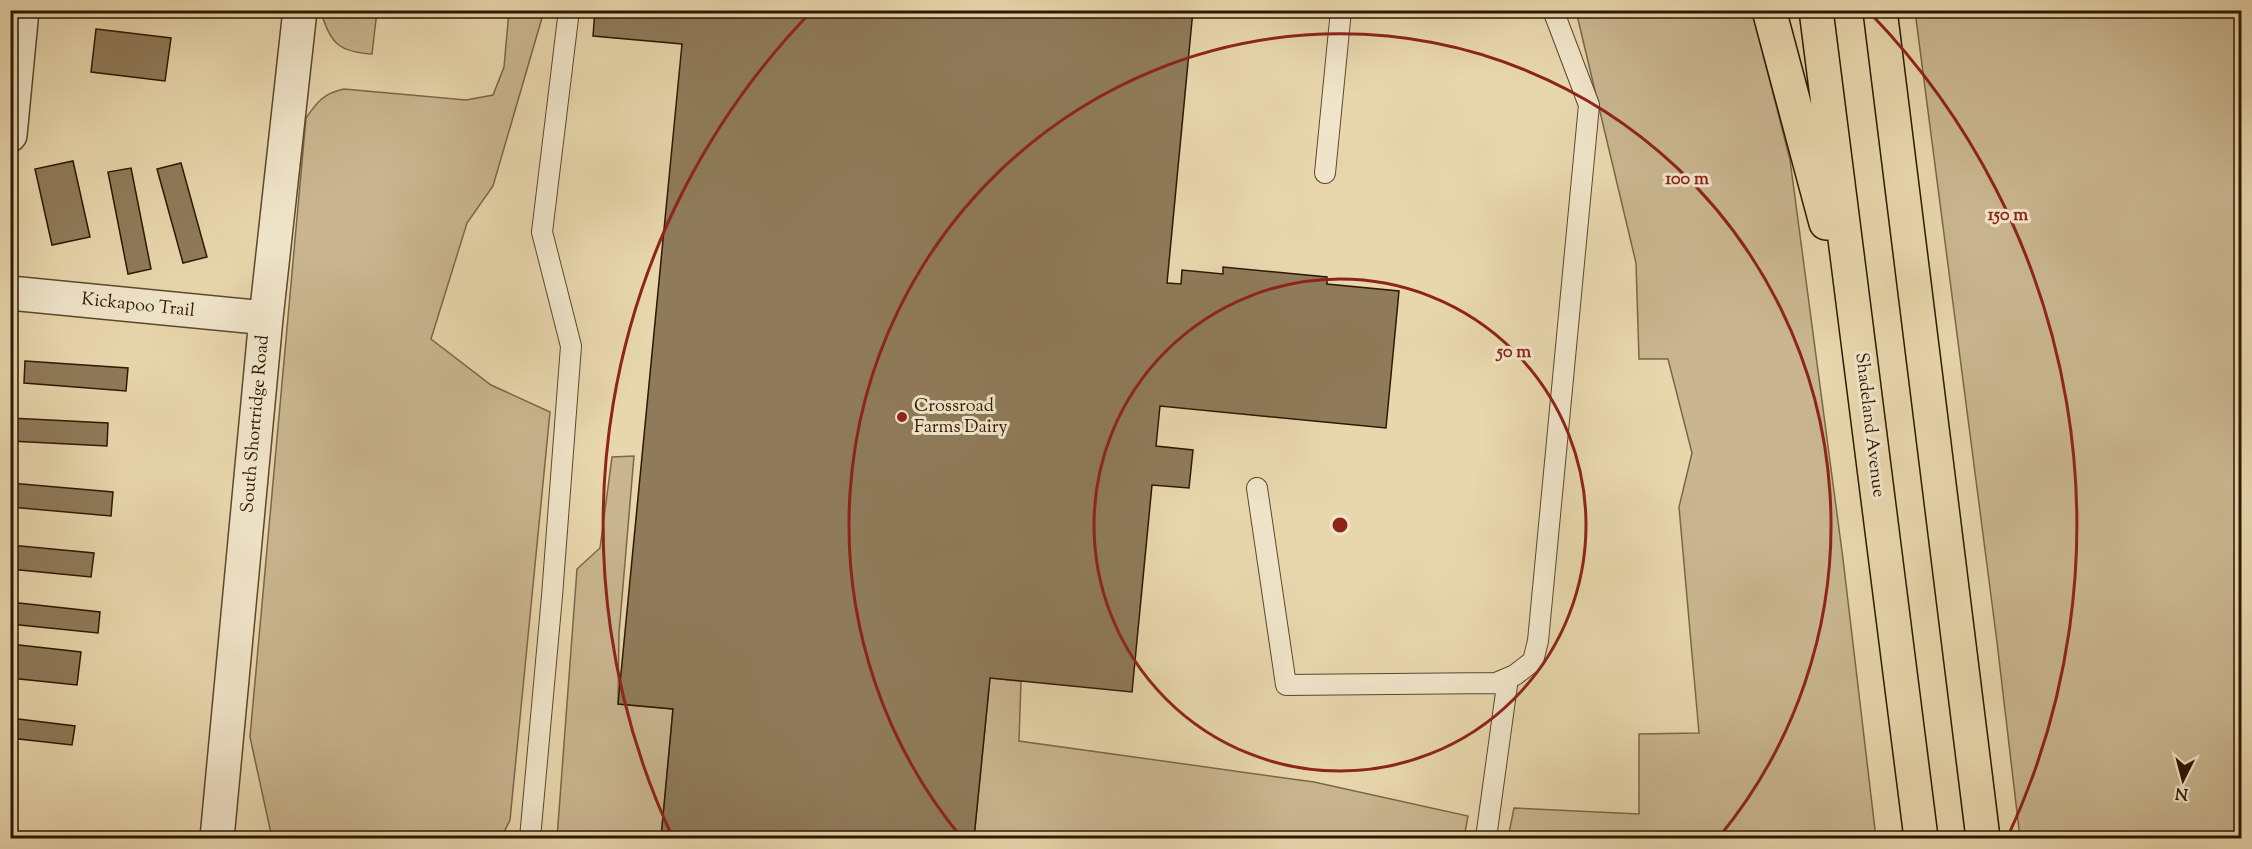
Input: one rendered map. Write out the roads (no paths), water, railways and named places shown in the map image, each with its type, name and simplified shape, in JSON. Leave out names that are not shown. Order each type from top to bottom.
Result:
[{"type":"highway","points":[[1769,10],[1857,334]]},
{"type":"highway","name":"Shadeland Avenue","points":[[1816,10],[1921,838]]},
{"type":"highway","points":[[1880,10],[1983,838]]},
{"type":"street","points":[[10,135],[22,10]]},
{"type":"street","name":"South Shortridge Road","points":[[217,838],[267,318],[300,10]]},
{"type":"street","name":"Kickapoo Trail","points":[[10,293],[267,318]]},
{"type":"lane","points":[[530,838],[552,596],[571,346],[542,232],[569,10]]},
{"type":"lane","points":[[1325,174],[1341,10]]},
{"type":"lane","points":[[1257,488],[1286,685],[1476,685],[1496,683],[1508,678],[1533,661],[1538,641],[1589,105],[1553,10]]},
{"type":"lane","points":[[1486,838],[1508,678]]},
{"type":"place","name":"Crossroad Farms Dairy","points":[[902,417]]}]
